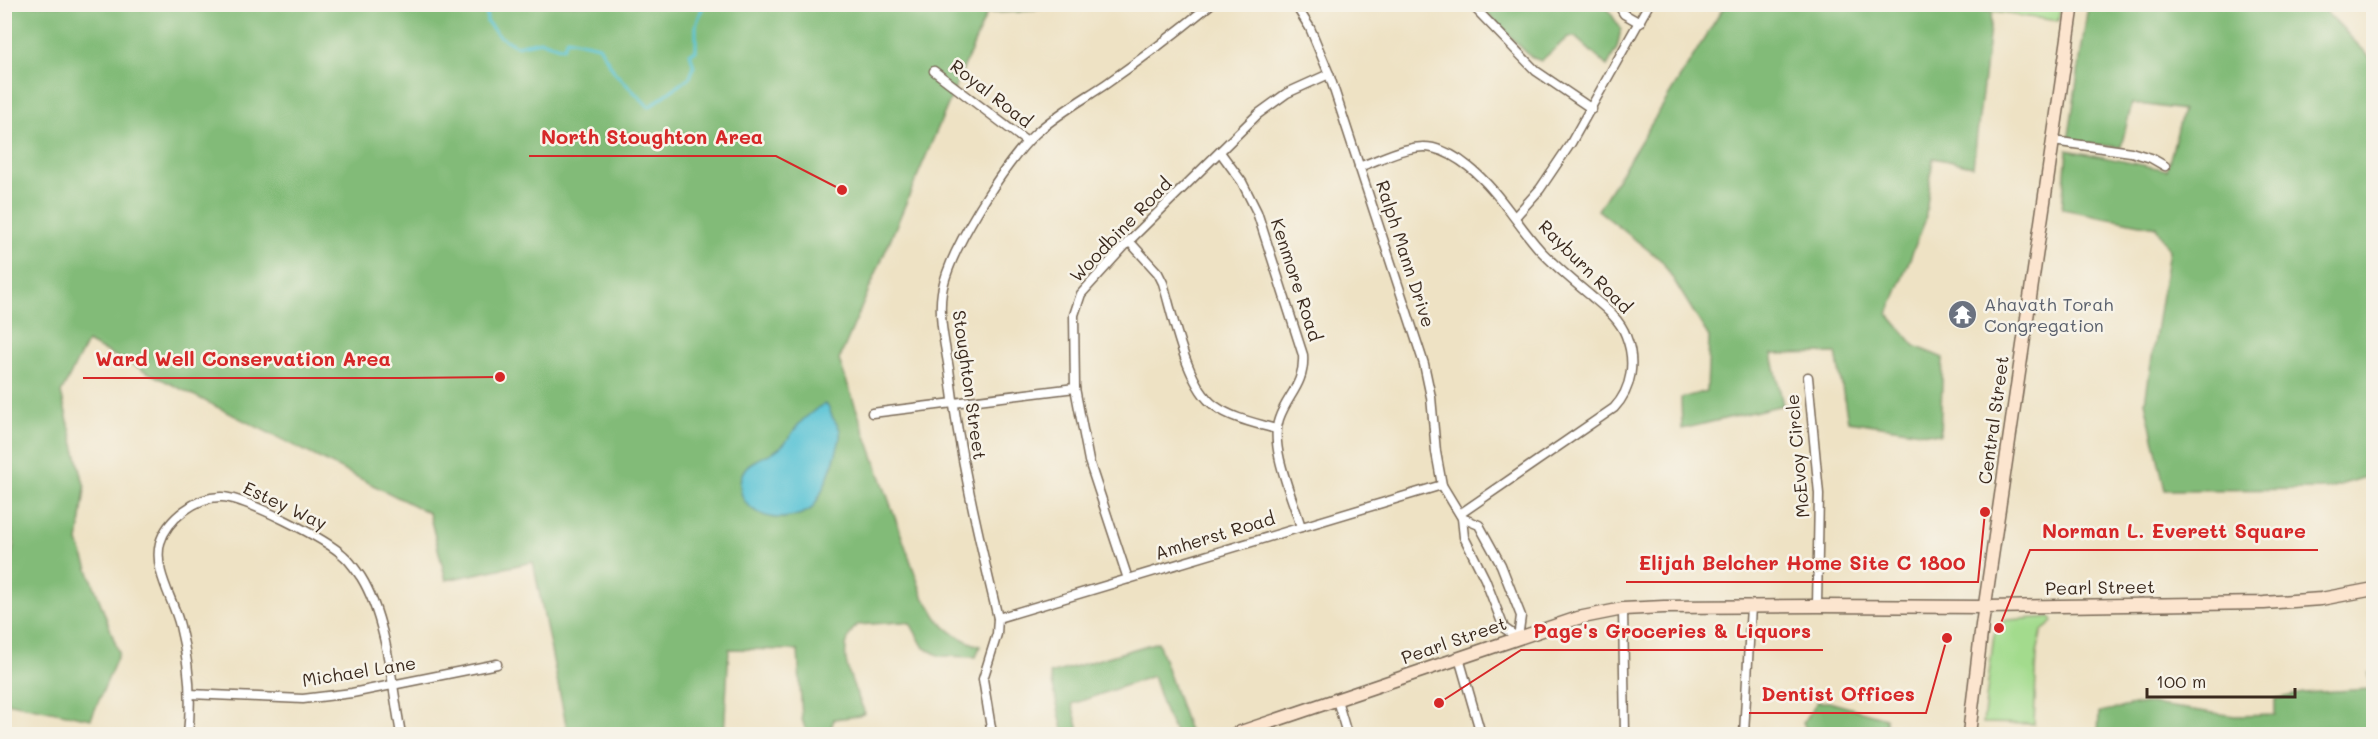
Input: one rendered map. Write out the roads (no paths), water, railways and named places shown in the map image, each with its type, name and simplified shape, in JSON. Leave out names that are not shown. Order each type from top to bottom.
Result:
[{"type":"main road","name":"Central Street","points":[[1970,735],[1985,608],[2073,4]]},
{"type":"main road","name":"Pearl Street","points":[[1234,735],[1578,618],[1623,609],[1751,606],[1985,608],[2280,603],[2321,599],[2373,589]]},
{"type":"street","name":"Stoughton Street","points":[[992,735],[983,680],[996,634],[998,618],[968,495],[953,403],[941,307],[942,290],[957,252],[996,180],[1027,142],[1058,115],[1105,85],[1211,4]]},
{"type":"street","name":"Ralph Mann Drive","points":[[1295,4],[1311,28],[1329,74],[1427,376],[1442,485],[1461,516],[1464,537],[1485,579],[1504,628],[1518,638],[1521,616],[1501,565],[1479,525],[1461,516]]},
{"type":"street","points":[[1471,4],[1536,71],[1592,109]]},
{"type":"street","points":[[1618,4],[1624,14],[1640,23]]},
{"type":"street","points":[[1515,217],[1556,166],[1592,109],[1649,4]]},
{"type":"street","name":"Royal Road","points":[[934,71],[1027,142]]},
{"type":"street","name":"Woodbine Road","points":[[1128,579],[1089,461],[1075,388],[1074,315],[1081,294],[1129,241],[1258,114],[1287,93],[1329,74]]},
{"type":"street","points":[[2053,141],[2131,152],[2151,158],[2165,166]]},
{"type":"street","name":"Rayburn Road","points":[[1359,167],[1401,151],[1419,147],[1434,148],[1456,157],[1488,184],[1554,264],[1620,324],[1629,345],[1630,382],[1621,400],[1603,417],[1461,516]]},
{"type":"street","name":"Kenmore Road","points":[[1220,152],[1242,182],[1253,203],[1303,355],[1304,365],[1300,380],[1276,429]]},
{"type":"street","points":[[1129,241],[1158,273],[1163,283],[1192,376],[1201,393],[1222,410],[1276,429],[1277,448],[1302,527]]},
{"type":"street","name":"McEvoy Circle","points":[[1808,377],[1819,494],[1817,606]]},
{"type":"street","points":[[872,413],[1075,388]]},
{"type":"street","name":"Amherst Road","points":[[998,618],[1442,485]]},
{"type":"street","name":"Estey Way","points":[[188,735],[190,694],[180,624],[159,559],[161,542],[173,522],[185,510],[202,501],[221,497],[243,502],[316,536],[344,556],[360,576],[374,600],[382,628],[401,735]]},
{"type":"street","points":[[1744,735],[1751,606]]},
{"type":"street","points":[[1623,609],[1625,735]]},
{"type":"street","points":[[1459,658],[1481,735]]},
{"type":"street","name":"Michael Lane","points":[[190,694],[303,699],[352,693],[496,664]]},
{"type":"street","points":[[1337,700],[1347,735]]},
{"type":"water","points":[[824,404],[829,407],[840,430],[840,436],[831,469],[817,501],[810,510],[786,518],[772,518],[758,513],[746,503],[741,493],[740,482],[745,468],[782,446],[801,422]]},
{"type":"waterway","points":[[486,4],[487,22],[499,36],[516,46],[541,41],[563,48],[567,39],[599,46],[615,73],[649,107],[690,77],[694,67],[690,53],[696,51],[696,25],[704,4]]},
{"type":"place","name":"North Stoughton Area","points":[[842,190]]},
{"type":"place","name":"Ahavath Torah Congregation","points":[[1963,315]]},
{"type":"place","name":"Ward Well Conservation Area","points":[[500,377]]},
{"type":"place","name":"Elijah Belcher Home Site C 1800","points":[[1985,512]]},
{"type":"place","name":"Norman L. Everett Square","points":[[1999,628]]},
{"type":"place","name":"Dentist Offices","points":[[1947,638]]},
{"type":"place","name":"Page's Groceries & Liquors","points":[[1439,703]]}]
